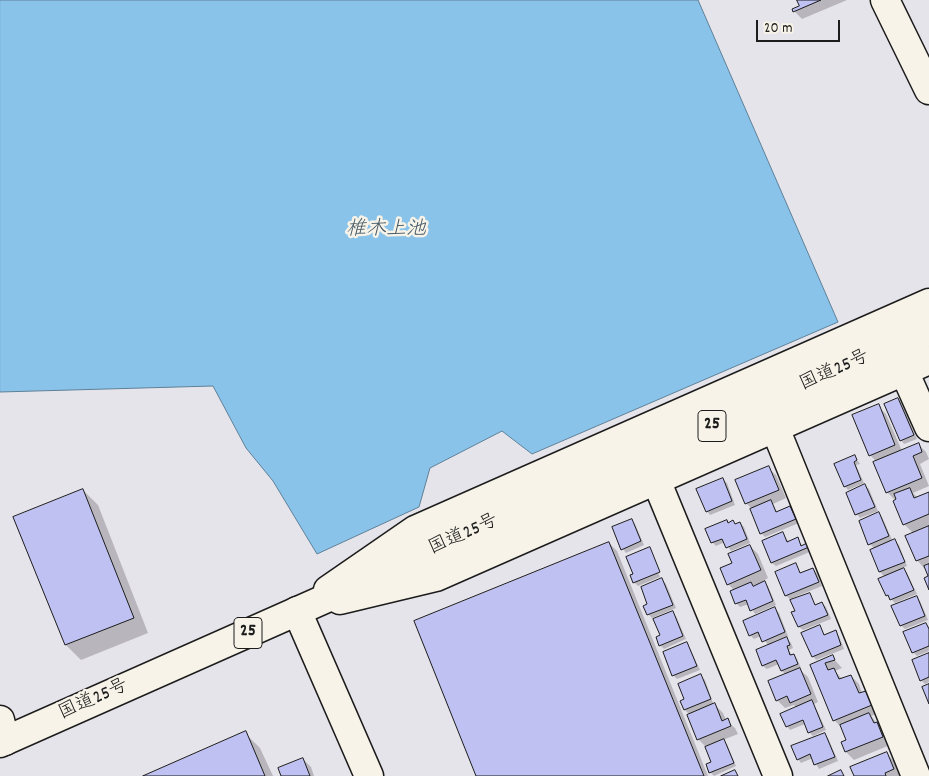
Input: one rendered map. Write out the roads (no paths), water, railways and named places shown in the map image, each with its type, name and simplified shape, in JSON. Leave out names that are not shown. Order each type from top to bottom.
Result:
[{"type":"main road","points":[[885,0],[929,90]]},
{"type":"main road","points":[[298,611],[415,530],[929,304]]},
{"type":"main road","name":"国道25号","points":[[2,735],[298,611],[929,331]]},
{"type":"main road","points":[[298,611],[436,577],[929,360]]},
{"type":"main road","points":[[904,371],[929,427]]},
{"type":"main road","points":[[775,428],[916,776]]},
{"type":"main road","points":[[656,480],[778,776]]},
{"type":"main road","points":[[298,611],[369,776]]},
{"type":"water","name":"椎木上池","points":[[0,0],[698,0],[838,322],[532,454],[502,431],[430,468],[419,507],[317,554],[273,481],[246,448],[213,386],[0,392]]}]
